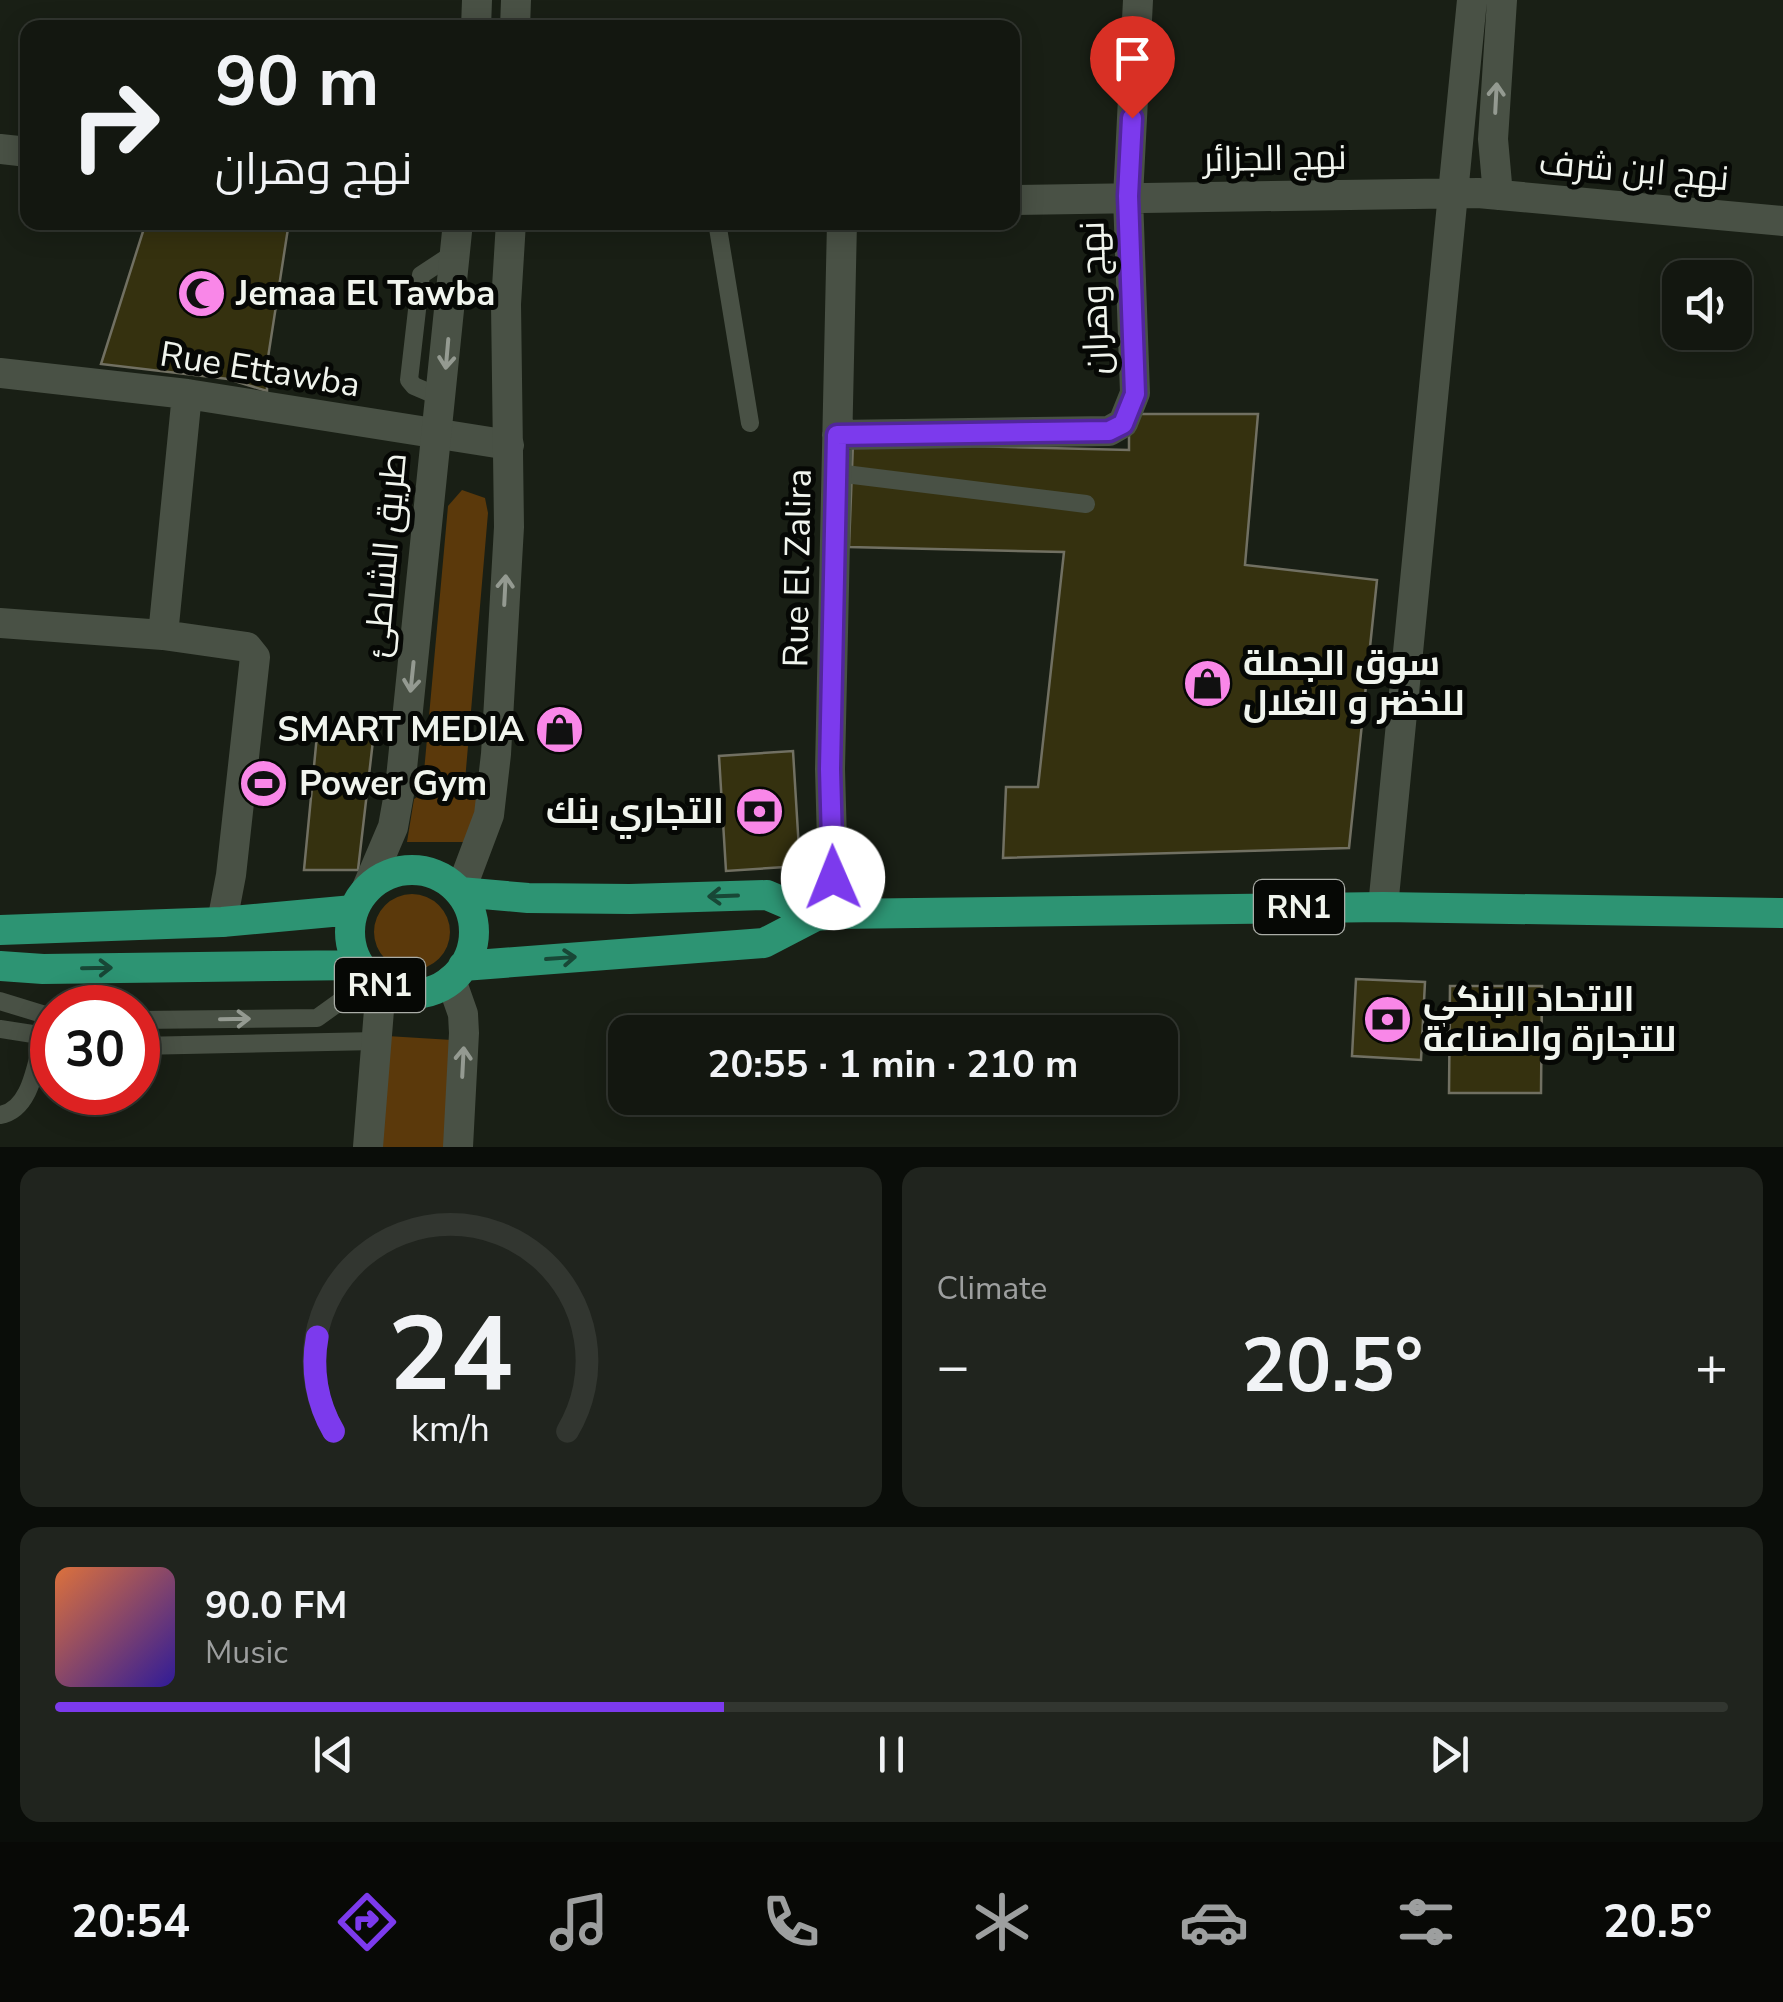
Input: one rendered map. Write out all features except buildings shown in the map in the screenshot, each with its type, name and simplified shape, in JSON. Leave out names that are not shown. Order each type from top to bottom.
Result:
[{"type":"main road","name":"RN1","points":[[0,966],[368,975],[398,992],[416,994],[435,990],[457,973],[472,948],[474,928],[470,909],[460,892],[444,878],[424,870],[384,876],[360,899],[350,929],[352,947],[368,975]]},
{"type":"main road","name":"RN1","points":[[460,892],[528,898],[630,899],[767,895],[825,915],[1382,906],[1783,912]]},
{"type":"main road","name":"RN1","points":[[0,930],[222,922],[360,899]]},
{"type":"main road","name":"RN1","points":[[457,973],[764,943],[825,915]]},
{"type":"street","name":"نهج وهران","points":[[837,435],[1109,431],[1123,424],[1135,394],[1128,196],[1138,0]]},
{"type":"street","points":[[1472,0],[1477,194]]},
{"type":"street","points":[[1382,906],[1477,194],[1493,139],[1502,0]]},
{"type":"street","name":"نهج الجزائر","points":[[1020,200],[1477,194]]},
{"type":"street","name":"نهج ابن شرف","points":[[1477,194],[1783,222]]},
{"type":"street","points":[[460,892],[489,815],[496,754],[509,527],[506,304],[511,230]]},
{"type":"street","name":"Rue El Zalira","points":[[825,915],[842,230]]},
{"type":"street","name":"طريق الشاطئ","points":[[360,899],[393,827],[400,788],[457,237]]},
{"type":"street","name":"Rue Ettawba","points":[[0,373],[187,394],[508,445]]},
{"type":"street","points":[[163,636],[187,394]]},
{"type":"street","points":[[0,623],[247,647],[255,657],[231,875],[222,922]]},
{"type":"street","points":[[457,973],[464,1033],[458,1147]]},
{"type":"street","points":[[368,975],[378,1041],[368,1147]]},
{"type":"lane","points":[[719,230],[750,423]]},
{"type":"lane","points":[[836,473],[1086,504]]},
{"type":"lane","points":[[160,1020],[317,1018],[368,975]]},
{"type":"lane","points":[[0,1002],[30,1011]]},
{"type":"lane","points":[[0,1029],[30,1033]]},
{"type":"lane","points":[[160,1046],[378,1041]]},
{"type":"lane","points":[[0,1115],[17,1108],[30,1086]]},
{"type":"shaded area","points":[[462,490],[485,498],[488,513],[465,781],[480,800],[474,842],[407,842],[414,799],[422,794],[448,506]]},
{"type":"shaded area","points":[[412,894],[439,905],[450,932],[439,959],[412,970],[385,959],[374,932],[385,905]]},
{"type":"shaded area","points":[[387,1036],[452,1040],[445,1147],[379,1147]]},
{"type":"place","name":"Jemaa El Tawba","points":[[201,293]]},
{"type":"place","name":"سوق الجملة للخضر و الغلال","points":[[1208,683]]},
{"type":"place","name":"SMART MEDIA","points":[[559,729]]},
{"type":"place","name":"Power Gym","points":[[264,783]]},
{"type":"place","name":"التجاري بنك","points":[[759,811]]},
{"type":"place","name":"الاتحاد البنكي للتجارة والصناعة","points":[[1388,1019]]},
{"type":"route","points":[[833,878],[830,769],[837,435],[1109,431],[1123,424],[1135,394],[1128,196],[1132,118]]}]
